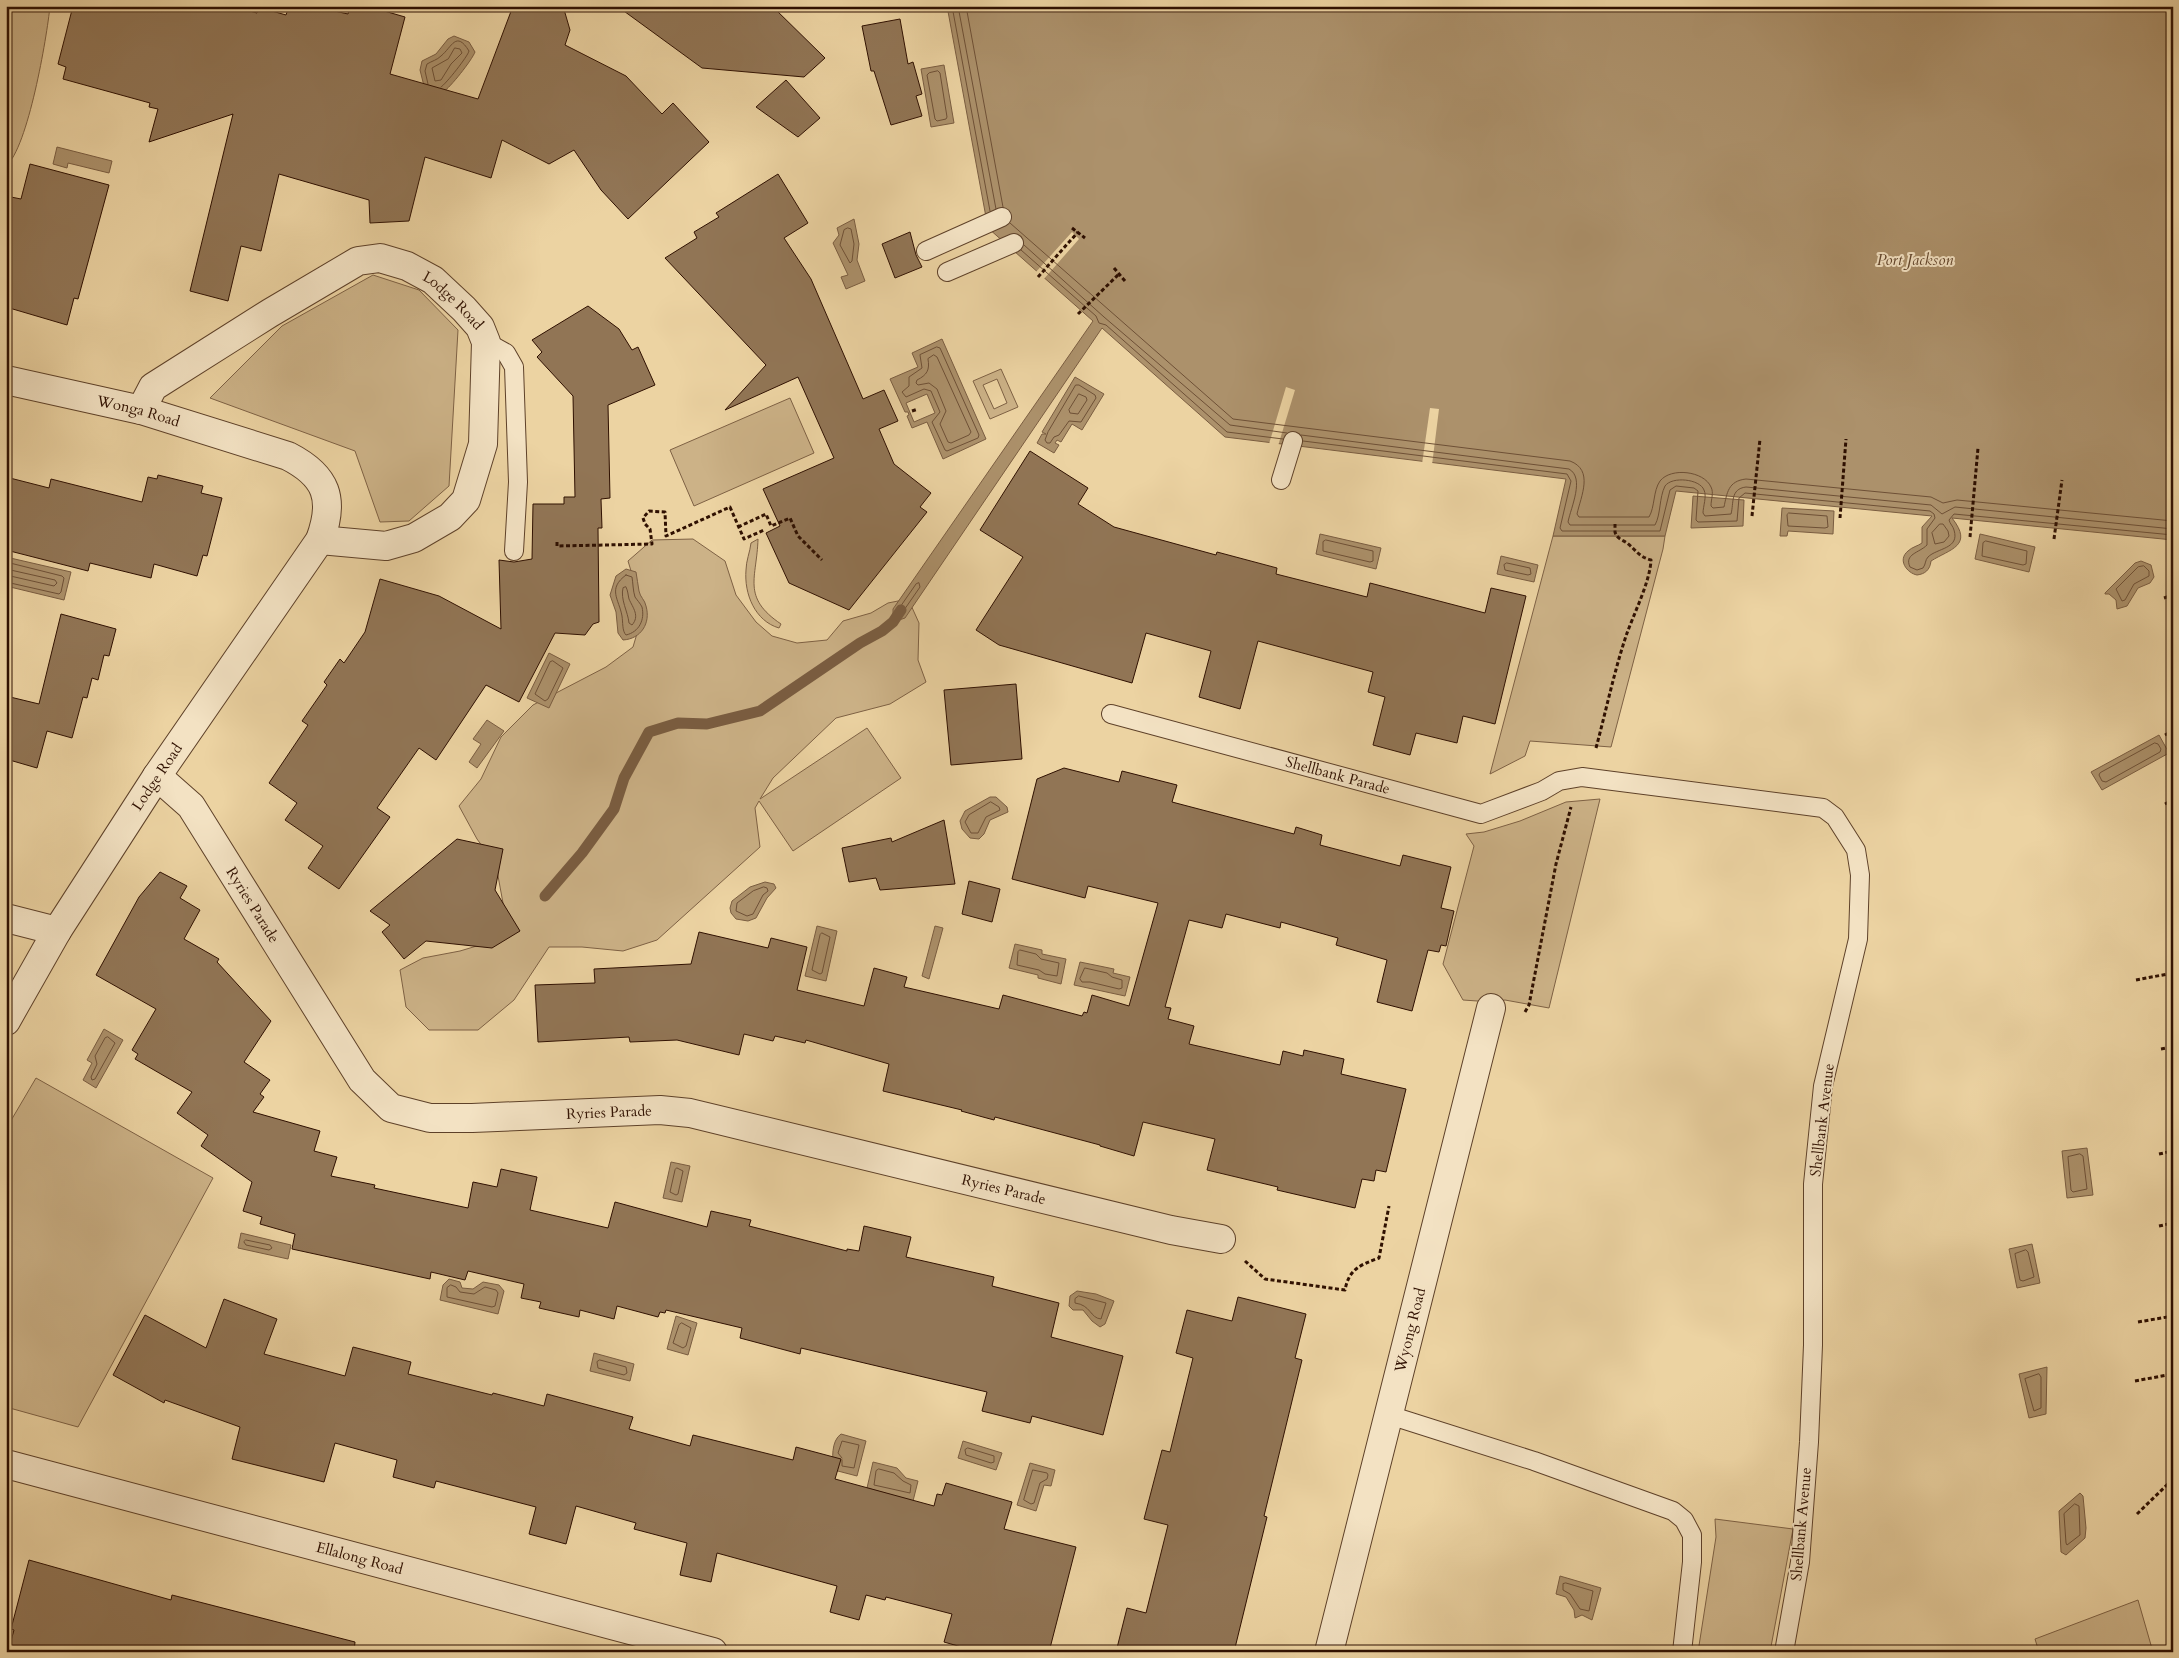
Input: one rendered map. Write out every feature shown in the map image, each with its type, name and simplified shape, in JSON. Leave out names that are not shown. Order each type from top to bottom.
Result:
[{"type":"street","name":"Lodge Road","points":[[141,410],[154,387],[270,313],[358,261],[380,258],[407,266],[434,280],[475,321],[480,327],[486,342],[483,444],[466,500],[450,517],[414,538],[386,546],[320,540]]},
{"type":"street","name":"Wonga Road","points":[[6,380],[141,410],[270,449]]},
{"type":"street","name":"Lodge Road","points":[[6,1021],[57,931],[157,776],[320,540],[327,522],[326,493],[316,476],[306,465],[270,449]]},
{"type":"street","name":"Ryries Parade","points":[[157,776],[191,806],[362,1080],[391,1108],[430,1118],[660,1110],[690,1112],[1161,1228],[1221,1239]]},
{"type":"street","points":[[6,918],[57,931]]},
{"type":"street","name":"Wyong Road","points":[[1329,1652],[1491,1008]]},
{"type":"street","name":"Ellalong Road","points":[[6,1464],[713,1652]]},
{"type":"lane","points":[[926,251],[1002,217]]},
{"type":"lane","points":[[947,272],[1014,243]]},
{"type":"lane","points":[[486,342],[506,353],[514,367],[518,482],[514,551]]},
{"type":"lane","points":[[1282,480],[1293,441]]},
{"type":"lane","name":"Shellbank Parade","points":[[1111,714],[1481,814],[1542,791],[1559,781]]},
{"type":"lane","name":"Shellbank Avenue","points":[[1559,781],[1582,777],[1596,777],[1822,808],[1835,817],[1856,850],[1860,875],[1858,938],[1823,1086],[1813,1184],[1813,1346],[1809,1442],[1800,1562],[1784,1652]]},
{"type":"lane","points":[[1389,1414],[1534,1461],[1673,1511],[1684,1520],[1692,1535],[1682,1652]]},
{"type":"path","points":[[1072,228],[1076,234],[1085,238]]},
{"type":"path","points":[[1038,277],[1076,234]]},
{"type":"path","points":[[1114,268],[1125,281]]},
{"type":"path","points":[[1078,314],[1119,274]]},
{"type":"path","points":[[912,412],[918,409]]},
{"type":"path","points":[[1752,516],[1760,439]]},
{"type":"path","points":[[1840,518],[1846,439]]},
{"type":"path","points":[[1970,537],[1978,448]]},
{"type":"path","points":[[2054,539],[2062,480]]},
{"type":"path","points":[[557,542],[557,546],[652,544],[650,529],[645,524],[643,518],[650,511],[665,512],[666,536],[730,507],[744,539],[764,530]]},
{"type":"path","points":[[738,527],[766,514],[771,526],[790,518],[798,536],[822,560]]},
{"type":"path","points":[[1596,748],[1625,638],[1650,574],[1651,560],[1639,555],[1628,544],[1619,539],[1615,532],[1615,524]]},
{"type":"path","points":[[2164,598],[2173,595]]},
{"type":"path","points":[[2166,735],[2173,731]]},
{"type":"path","points":[[2165,804],[2173,800]]},
{"type":"path","points":[[1529,1005],[1556,864],[1573,802]]},
{"type":"path","points":[[2136,980],[2173,973]]},
{"type":"path","points":[[2161,1049],[2173,1047]]},
{"type":"path","points":[[2159,1154],[2173,1151]]},
{"type":"path","points":[[1221,1239],[1265,1279],[1345,1290],[1348,1277],[1357,1268],[1362,1264],[1379,1258],[1390,1206]]},
{"type":"path","points":[[2159,1226],[2173,1223]]},
{"type":"path","points":[[2138,1322],[2173,1316]]},
{"type":"path","points":[[2135,1381],[2173,1374]]},
{"type":"path","points":[[2137,1514],[2173,1479]]},
{"type":"shaded area","points":[[6,6],[50,6],[41,66],[29,116],[22,138],[6,166]]},
{"type":"shaded area","points":[[373,275],[419,290],[458,330],[449,486],[409,521],[380,522],[355,451],[210,398],[282,326]]},
{"type":"shaded area","points":[[1001,369],[1018,407],[990,419],[973,381]],"holes":[[[997,379],[1007,403],[994,409],[983,385]]]},
{"type":"shaded area","points":[[790,398],[814,453],[694,506],[670,450]]},
{"type":"shaded area","points":[[1553,536],[1665,536],[1611,747],[1530,741],[1525,756],[1490,774]]},
{"type":"shaded area","points":[[693,539],[725,561],[736,595],[756,622],[772,636],[797,643],[827,640],[843,621],[871,613],[888,603],[903,600],[910,603],[919,623],[918,660],[926,682],[890,704],[836,718],[773,778],[760,799],[867,728],[901,778],[793,851],[759,801],[755,808],[760,847],[657,940],[623,951],[582,947],[549,947],[514,1000],[478,1030],[429,1030],[406,1007],[400,970],[423,958],[460,951],[500,939],[503,903],[496,865],[477,839],[459,806],[481,779],[501,737],[533,705],[606,667],[633,647],[641,620],[635,584],[628,561],[652,540]]},
{"type":"shaded area","points":[[758,539],[754,576],[756,596],[760,605],[768,614],[781,624],[779,628],[763,619],[757,613],[749,597],[746,567],[751,543]]},
{"type":"shaded area","points":[[1600,799],[1549,1008],[1505,1000],[1492,1002],[1463,1000],[1443,964],[1474,846],[1466,834],[1484,832],[1520,821],[1566,802]]},
{"type":"shaded area","points":[[36,1078],[213,1178],[78,1427],[6,1407],[6,1129]]},
{"type":"shaded area","points":[[1715,1519],[1793,1529],[1770,1652],[1698,1652],[1716,1537]]},
{"type":"shaded area","points":[[2138,1600],[2153,1652],[2039,1652],[2035,1639]]},
{"type":"water","name":"Port Jackson","points":[[947,6],[2173,6],[2173,540],[1952,518],[1961,535],[1957,546],[1931,561],[1927,571],[1917,575],[1907,569],[1903,558],[1910,550],[1922,543],[1922,527],[1932,516],[1676,491],[1665,536],[1553,536],[1566,479],[1225,437],[1102,328],[905,618],[893,622],[893,609],[1093,321],[988,228]]},
{"type":"water","points":[[454,36],[469,42],[475,52],[473,56],[455,80],[443,92],[424,86],[420,70],[422,61],[436,54],[448,39]]},
{"type":"water","points":[[944,65],[954,123],[931,127],[921,69]]},
{"type":"water","points":[[57,147],[112,161],[109,173],[68,163],[67,168],[53,164]]},
{"type":"water","points":[[854,219],[859,244],[857,260],[865,281],[846,289],[841,277],[848,275],[833,243],[839,235],[837,228]]},
{"type":"water","points":[[942,339],[986,439],[943,459],[927,422],[912,428],[907,416],[909,415],[908,412],[905,412],[890,379],[918,367],[912,353]],"holes":[[[927,394],[935,413],[914,422],[906,403]]]},
{"type":"water","points":[[1075,377],[1104,394],[1082,430],[1072,424],[1061,442],[1057,440],[1055,443],[1059,445],[1054,453],[1037,443],[1042,434],[1046,434],[1042,432]]},
{"type":"water","points":[[1693,496],[1744,500],[1743,526],[1691,528]]},
{"type":"water","points":[[1782,508],[1834,511],[1833,534],[1788,531],[1787,536],[1780,536]]},
{"type":"water","points":[[1320,534],[1381,548],[1376,569],[1316,554]]},
{"type":"water","points":[[1980,534],[2035,547],[2029,572],[1975,559]]},
{"type":"water","points":[[1501,556],[1538,565],[1534,582],[1497,574]]},
{"type":"water","points":[[6,557],[71,572],[64,600],[6,586]]},
{"type":"water","points":[[2141,561],[2151,565],[2154,577],[2150,583],[2138,588],[2127,606],[2117,609],[2116,600],[2105,593],[2135,563]]},
{"type":"water","points":[[626,569],[636,572],[640,593],[646,606],[647,618],[646,624],[640,633],[635,637],[623,640],[618,633],[616,612],[610,595],[616,576]]},
{"type":"water","points":[[549,653],[570,664],[549,708],[527,698]]},
{"type":"water","points":[[487,720],[504,731],[477,768],[469,762],[481,744],[473,739]]},
{"type":"water","points":[[2159,735],[2169,753],[2102,790],[2091,772]]},
{"type":"water","points":[[990,797],[996,797],[1007,807],[1008,812],[990,820],[984,834],[979,839],[970,838],[962,829],[960,821],[965,811]]},
{"type":"water","points":[[765,882],[774,884],[776,888],[767,898],[756,918],[748,921],[736,919],[731,913],[732,901],[750,887]]},
{"type":"water","points":[[817,926],[837,931],[826,981],[805,976]]},
{"type":"water","points":[[935,926],[943,928],[929,979],[922,976]]},
{"type":"water","points":[[1015,944],[1042,950],[1042,954],[1066,959],[1061,984],[1038,978],[1038,975],[1009,968]]},
{"type":"water","points":[[1080,962],[1114,969],[1113,973],[1130,977],[1125,996],[1074,985]]},
{"type":"water","points":[[104,1029],[123,1040],[96,1088],[83,1080],[92,1063],[87,1060]]},
{"type":"water","points":[[2087,1148],[2093,1195],[2067,1198],[2062,1151]]},
{"type":"water","points":[[671,1162],[690,1166],[682,1202],[663,1198]]},
{"type":"water","points":[[241,1233],[291,1245],[288,1259],[238,1248]]},
{"type":"water","points":[[2032,1244],[2040,1283],[2017,1288],[2009,1249]]},
{"type":"water","points":[[449,1279],[460,1282],[462,1288],[473,1289],[483,1282],[499,1285],[504,1291],[498,1314],[440,1300],[443,1285]]},
{"type":"water","points":[[1077,1291],[1096,1294],[1114,1301],[1105,1324],[1100,1327],[1083,1310],[1073,1310],[1069,1306],[1070,1296]]},
{"type":"water","points":[[676,1316],[697,1323],[688,1355],[667,1349]]},
{"type":"water","points":[[594,1353],[634,1364],[630,1381],[590,1371]]},
{"type":"water","points":[[2047,1367],[2046,1414],[2029,1418],[2019,1374]]},
{"type":"water","points":[[841,1434],[866,1441],[857,1476],[834,1470],[834,1446],[835,1441]]},
{"type":"water","points":[[963,1441],[1002,1453],[996,1470],[958,1458]]},
{"type":"water","points":[[873,1462],[897,1468],[906,1478],[918,1481],[913,1501],[867,1488]]},
{"type":"water","points":[[1030,1463],[1055,1470],[1051,1486],[1044,1485],[1036,1511],[1017,1505]]},
{"type":"water","points":[[2080,1493],[2083,1496],[2085,1538],[2066,1555],[2061,1552],[2059,1511]]},
{"type":"water","points":[[1560,1576],[1601,1588],[1592,1620],[1582,1615],[1575,1618],[1574,1610],[1566,1597],[1556,1594]]},
{"type":"pier","points":[[1072,232],[1079,239],[1043,280],[1035,273]]},
{"type":"pier","points":[[1286,387],[1295,390],[1278,446],[1272,445],[1269,444]]},
{"type":"pier","points":[[1430,408],[1439,409],[1432,465],[1422,464]]},
{"type":"building","points":[[73,6],[232,6],[257,13],[258,7],[286,15],[289,6],[312,6],[348,14],[350,6],[367,6],[405,17],[390,74],[478,99],[513,6],[563,6],[570,30],[565,45],[626,76],[662,114],[673,103],[709,142],[628,219],[601,190],[574,150],[549,164],[502,140],[491,178],[425,157],[409,221],[370,223],[369,200],[279,174],[261,251],[241,246],[228,301],[190,291],[233,114],[149,142],[158,109],[149,107],[150,103],[63,79],[66,67],[58,64]]},
{"type":"building","points":[[617,6],[772,6],[825,58],[804,77],[702,68]]},
{"type":"building","points":[[900,19],[908,64],[913,62],[922,94],[916,96],[922,116],[891,125],[874,71],[871,71],[862,26]]},
{"type":"building","points":[[786,80],[820,118],[798,137],[756,107]]},
{"type":"building","points":[[30,164],[109,185],[78,299],[74,298],[67,325],[6,307],[6,196],[21,199]]},
{"type":"building","points":[[778,174],[808,223],[784,238],[811,279],[863,399],[884,390],[898,421],[879,429],[894,464],[931,493],[920,507],[927,512],[849,610],[789,583],[766,533],[780,526],[763,489],[834,458],[798,377],[725,410],[766,365],[665,258],[697,238],[694,232],[719,217],[716,213]]},
{"type":"building","points":[[910,232],[916,255],[922,267],[895,278],[882,244]]},
{"type":"building","points":[[588,306],[619,329],[632,350],[638,347],[655,385],[608,405],[610,498],[601,499],[602,528],[598,528],[599,622],[593,624],[585,635],[555,633],[519,702],[486,685],[436,760],[419,748],[377,808],[390,817],[339,889],[308,868],[323,846],[285,820],[297,803],[269,783],[308,725],[302,721],[327,685],[324,682],[340,659],[344,663],[365,632],[380,579],[439,596],[501,629],[499,560],[514,562],[532,559],[533,504],[564,504],[564,497],[575,497],[573,396],[537,357],[542,352],[532,340]]},
{"type":"building","points":[[1030,451],[1088,488],[1078,504],[1114,527],[1216,555],[1217,552],[1277,568],[1276,574],[1367,597],[1370,583],[1485,613],[1491,588],[1526,596],[1495,724],[1463,716],[1457,743],[1416,733],[1410,755],[1373,745],[1385,697],[1368,692],[1373,672],[1258,641],[1240,709],[1199,697],[1211,651],[1146,633],[1132,683],[999,645],[976,630],[1023,557],[980,530]]},
{"type":"building","points":[[158,475],[203,486],[201,493],[222,498],[207,556],[203,555],[197,576],[154,564],[151,578],[90,563],[88,571],[6,550],[6,477],[49,488],[51,479],[142,502],[148,477],[157,479]]},
{"type":"building","points":[[61,614],[116,629],[109,656],[104,655],[98,680],[92,678],[87,698],[83,697],[72,738],[47,731],[37,768],[6,759],[6,696],[39,704]]},
{"type":"building","points":[[1016,684],[1022,759],[951,765],[944,690]]},
{"type":"building","points":[[1064,768],[1119,782],[1122,771],[1177,785],[1172,802],[1294,834],[1296,827],[1322,835],[1320,845],[1400,866],[1403,855],[1451,867],[1441,908],[1454,911],[1446,946],[1441,945],[1439,952],[1428,950],[1412,1011],[1377,1002],[1387,960],[1336,945],[1338,938],[1281,922],[1280,928],[1226,914],[1222,928],[1189,920],[1165,1007],[1171,1008],[1168,1019],[1194,1026],[1189,1044],[1280,1065],[1283,1051],[1303,1056],[1304,1050],[1344,1059],[1341,1074],[1406,1089],[1386,1172],[1376,1170],[1374,1181],[1362,1179],[1355,1208],[1277,1190],[1278,1187],[1207,1170],[1215,1139],[1143,1122],[1134,1156],[995,1117],[994,1120],[962,1110],[883,1091],[889,1064],[806,1040],[805,1043],[775,1036],[773,1041],[744,1034],[739,1055],[677,1040],[630,1042],[629,1037],[538,1042],[535,985],[595,983],[594,969],[691,964],[699,932],[768,948],[771,938],[807,947],[797,990],[864,1006],[874,968],[907,977],[904,987],[999,1009],[1003,995],[1082,1016],[1084,1012],[1087,1013],[1092,995],[1129,1006],[1158,903],[1088,886],[1085,898],[1012,879],[1037,779]]},
{"type":"building","points":[[944,820],[955,884],[880,890],[876,878],[849,882],[842,848],[891,838],[892,842]]},
{"type":"building","points":[[457,839],[503,849],[495,890],[520,931],[492,948],[426,941],[404,959],[382,932],[390,925],[370,911]]},
{"type":"building","points":[[160,872],[187,886],[180,898],[200,910],[184,939],[219,959],[217,962],[271,1021],[244,1062],[270,1080],[260,1094],[264,1097],[253,1112],[320,1131],[314,1151],[337,1157],[331,1176],[375,1185],[374,1188],[468,1208],[473,1182],[497,1187],[501,1169],[537,1177],[530,1210],[608,1228],[615,1202],[707,1227],[711,1211],[751,1220],[749,1226],[847,1251],[847,1249],[859,1251],[864,1226],[911,1237],[906,1257],[994,1277],[992,1286],[1059,1303],[1051,1337],[1123,1356],[1103,1435],[1032,1416],[1030,1423],[982,1411],[987,1392],[801,1348],[800,1354],[740,1338],[742,1328],[666,1310],[665,1313],[660,1312],[658,1317],[617,1306],[614,1319],[580,1310],[579,1317],[539,1308],[541,1302],[521,1298],[524,1284],[468,1271],[465,1280],[431,1272],[430,1279],[292,1249],[295,1234],[260,1224],[262,1217],[243,1211],[252,1182],[201,1146],[208,1135],[177,1113],[192,1092],[135,1059],[138,1054],[132,1050],[156,1009],[96,975],[139,897]]},
{"type":"building","points":[[969,881],[1000,889],[992,922],[962,914]]},
{"type":"building","points":[[1238,1297],[1306,1314],[1295,1358],[1302,1360],[1264,1516],[1267,1517],[1234,1652],[1116,1652],[1127,1608],[1146,1613],[1168,1525],[1144,1519],[1162,1450],[1170,1452],[1193,1358],[1176,1353],[1187,1310],[1232,1321]]},
{"type":"building","points":[[224,1299],[277,1319],[264,1354],[345,1376],[353,1347],[411,1362],[408,1374],[492,1395],[493,1393],[544,1406],[547,1394],[633,1417],[629,1429],[690,1446],[693,1435],[793,1460],[796,1447],[841,1459],[835,1479],[934,1506],[937,1494],[942,1495],[946,1483],[1012,1502],[1004,1529],[1076,1547],[1049,1652],[979,1652],[944,1642],[952,1614],[886,1597],[885,1600],[866,1595],[859,1620],[830,1612],[837,1586],[717,1553],[711,1582],[680,1575],[687,1543],[634,1529],[636,1523],[576,1506],[566,1544],[529,1534],[536,1507],[436,1481],[434,1488],[393,1477],[397,1460],[335,1443],[324,1482],[232,1459],[240,1427],[165,1400],[164,1403],[113,1375],[145,1315],[206,1348]]},
{"type":"building","points":[[29,1560],[171,1600],[172,1595],[355,1642],[354,1652],[11,1652],[12,1649],[9,1648],[14,1630],[11,1629]]},
{"type":"waterway","points":[[545,896],[582,853],[614,809],[624,778],[649,732],[678,723],[707,724],[760,711],[860,643],[882,631],[893,622],[901,610]]}]
